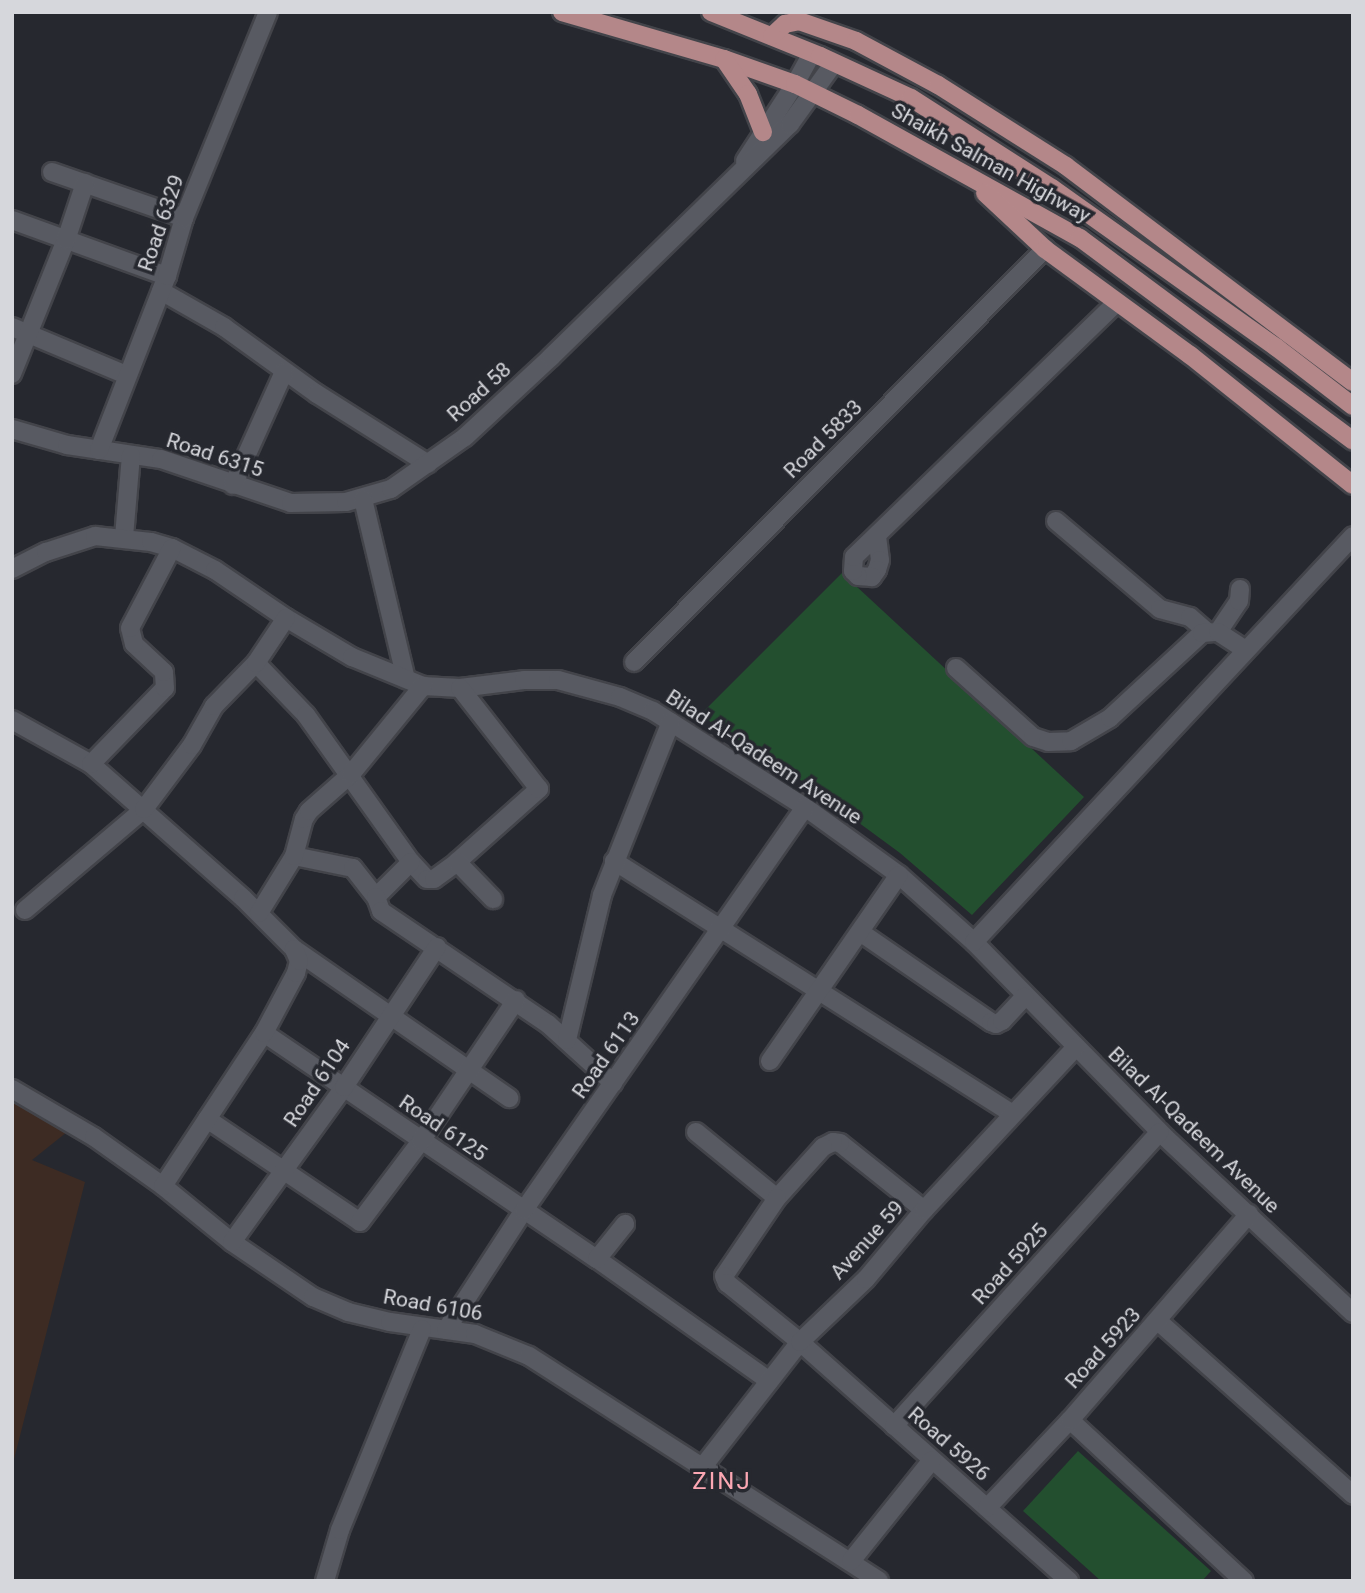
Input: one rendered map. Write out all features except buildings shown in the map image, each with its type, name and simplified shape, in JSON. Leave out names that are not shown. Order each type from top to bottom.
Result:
[{"type":"main road","name":"Shaikh Salman Highway","points":[[562,12],[724,59],[814,93],[1080,238],[1353,441]]},
{"type":"main road","name":"Shaikh Salman Highway","points":[[711,12],[812,52],[911,98],[1052,188],[1353,405]]},
{"type":"main road","points":[[772,36],[785,24],[803,17],[880,53],[938,85],[1066,166],[1353,382]]},
{"type":"main road","points":[[724,59],[748,94],[763,132]]},
{"type":"main road","points":[[1052,188],[1066,166]]},
{"type":"main road","points":[[971,179],[1045,249],[1190,355],[1353,485]]},
{"type":"street","name":"Road 6329","points":[[99,450],[126,375],[164,284],[184,218],[268,12]]},
{"type":"street","name":"Road 58","points":[[743,168],[812,52]]},
{"type":"street","name":"Road 58","points":[[363,499],[391,489],[428,464],[494,412],[743,168],[775,140],[814,93],[834,63]]},
{"type":"street","points":[[52,172],[184,218]]},
{"type":"street","points":[[12,374],[20,329],[66,240],[86,183]]},
{"type":"street","points":[[12,220],[66,240],[164,284],[284,372],[428,464]]},
{"type":"street","name":"Road 5833","points":[[634,662],[1045,249]]},
{"type":"street","points":[[877,536],[1117,302]]},
{"type":"street","points":[[20,329],[126,375]]},
{"type":"street","points":[[233,485],[284,372]]},
{"type":"street","name":"Road 6315","points":[[12,429],[66,444],[189,466],[233,485],[291,503],[320,504],[363,499]]},
{"type":"street","points":[[124,537],[131,455]]},
{"type":"street","points":[[259,913],[294,856],[304,819],[351,774],[414,683],[363,499]]},
{"type":"street","points":[[1056,521],[1160,609],[1190,617],[1246,650]]},
{"type":"street","name":"Bilad Al-Qadeem Avenue","points":[[12,569],[71,543],[95,536],[124,537],[172,548],[215,570],[286,618],[352,657],[414,683],[460,688],[524,680],[558,680],[620,697],[671,722],[805,807],[899,875],[971,940],[1160,1132],[1353,1314]]},
{"type":"street","points":[[971,940],[1353,536]]},
{"type":"street","points":[[91,764],[165,688],[164,672],[134,645],[130,628],[172,548]]},
{"type":"street","points":[[956,668],[1033,737],[1048,743],[1071,741],[1110,718],[1212,631],[1239,601],[1240,589]]},
{"type":"street","points":[[26,910],[144,809],[192,746],[214,706],[256,663],[286,618]]},
{"type":"street","points":[[256,663],[306,715],[351,774],[415,867],[427,879],[434,879],[457,862],[539,789],[538,783],[460,688]]},
{"type":"street","points":[[12,720],[91,764],[259,913],[294,948],[509,1098]]},
{"type":"street","points":[[567,1040],[601,895],[671,722]]},
{"type":"street","name":"Road 6113","points":[[446,1330],[524,1210],[805,807]]},
{"type":"street","points":[[294,856],[348,866],[376,897],[378,908],[384,914],[516,1000],[567,1040],[613,1083]]},
{"type":"street","points":[[614,861],[1013,1114]]},
{"type":"street","points":[[457,862],[493,899]]},
{"type":"street","points":[[376,897],[415,867]]},
{"type":"street","points":[[770,1062],[899,875]]},
{"type":"street","points":[[860,932],[990,1022],[996,1024],[1002,1021],[1024,996]]},
{"type":"street","name":"Road 6104","points":[[232,1242],[344,1087],[437,947]]},
{"type":"street","points":[[163,1186],[264,1033],[296,973],[299,961],[294,948]]},
{"type":"street","points":[[207,1118],[356,1222],[362,1221],[421,1141],[516,1000]]},
{"type":"street","name":"Road 6125","points":[[264,1033],[597,1259],[769,1381]]},
{"type":"street","name":"Avenue 59","points":[[701,1469],[800,1342],[866,1279],[924,1210],[1076,1047]]},
{"type":"street","name":"Road 6106","points":[[12,1089],[94,1137],[163,1186],[232,1242],[313,1297],[348,1312],[422,1329],[475,1334],[529,1356],[879,1581]]},
{"type":"street","points":[[696,1132],[777,1198],[822,1147],[840,1143],[924,1210]]},
{"type":"street","name":"Road 5925","points":[[894,1426],[1160,1132]]},
{"type":"street","name":"Road 5926","points":[[777,1198],[724,1276],[727,1283],[800,1342],[1069,1581]]},
{"type":"street","name":"Road 5923","points":[[987,1508],[1070,1420],[1249,1214]]},
{"type":"street","points":[[597,1259],[625,1224]]},
{"type":"street","points":[[1158,1321],[1353,1495]]},
{"type":"street","points":[[325,1581],[340,1530],[422,1329]]},
{"type":"street","points":[[1070,1420],[1233,1577]]},
{"type":"street","points":[[851,1561],[932,1460]]},
{"type":"shaded area","points":[[12,1101],[67,1132],[32,1160],[85,1182],[12,1467]]},
{"type":"green space","points":[[842,573],[1084,797],[972,915],[900,853],[802,781],[700,715]]},
{"type":"green space","points":[[1078,1451],[1211,1571],[1202,1581],[1101,1581],[1023,1511]]},
{"type":"district","name":"ZINJ","points":[[722,1482]]}]
